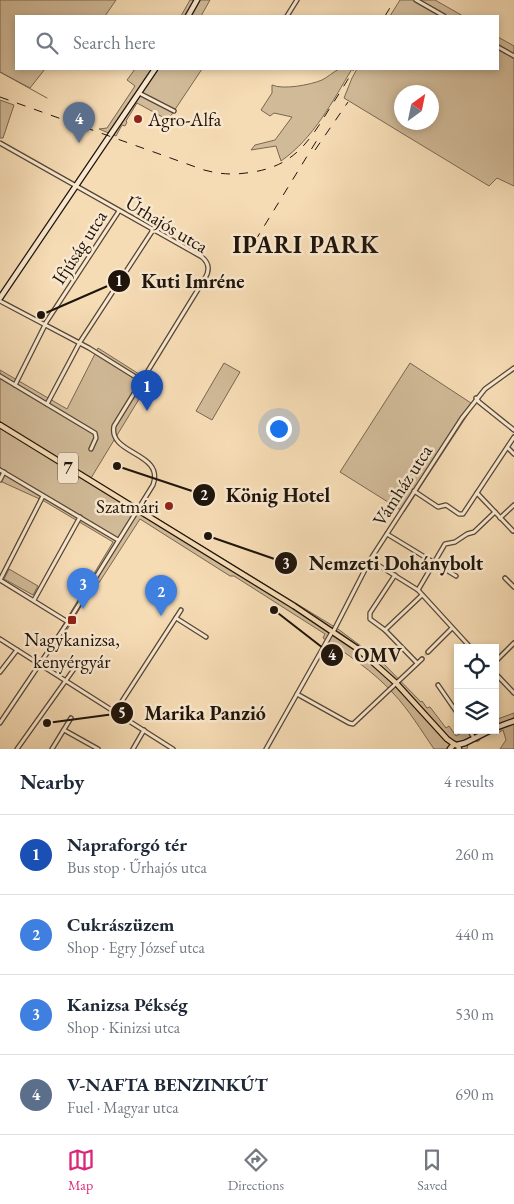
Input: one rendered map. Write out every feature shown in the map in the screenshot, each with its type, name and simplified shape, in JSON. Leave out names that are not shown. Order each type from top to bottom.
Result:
[{"type":"main road","points":[[189,15],[198,0]]},
{"type":"main road","points":[[0,299],[154,70]]},
{"type":"main road","name":"7","points":[[0,425],[358,649],[396,683],[453,747]]},
{"type":"main road","points":[[499,727],[514,721]]},
{"type":"main road","points":[[453,747],[483,734]]},
{"type":"street","points":[[288,15],[297,0]]},
{"type":"street","points":[[416,0],[442,15]]},
{"type":"street","points":[[499,48],[514,56]]},
{"type":"street","points":[[139,92],[174,111]]},
{"type":"street","name":"Űrhajós utca","points":[[0,143],[202,257],[207,263],[208,270],[205,278],[114,426],[114,435],[118,441],[148,462],[154,471],[155,477],[152,485],[138,510]]},
{"type":"street","name":"Ifjúság utca","points":[[15,385],[45,324],[119,211]]},
{"type":"street","points":[[47,404],[80,342],[153,230]]},
{"type":"street","points":[[0,299],[80,342],[142,381]]},
{"type":"street","name":"Vámház utca","points":[[266,749],[333,632],[370,560],[414,491],[476,398],[491,384],[514,368]]},
{"type":"street","points":[[0,376],[96,434],[91,449]]},
{"type":"street","points":[[476,398],[514,430]]},
{"type":"street","points":[[414,491],[438,507],[446,505],[461,514],[465,512],[514,437]]},
{"type":"street","points":[[508,448],[514,454]]},
{"type":"street","points":[[0,480],[2,471],[118,540]]},
{"type":"street","points":[[477,494],[513,531]]},
{"type":"street","points":[[44,496],[0,580],[68,622]]},
{"type":"street","points":[[500,518],[514,505]]},
{"type":"street","points":[[0,723],[68,622],[138,510]]},
{"type":"street","points":[[418,590],[445,544],[455,542],[474,532],[495,512]]},
{"type":"street","points":[[34,600],[80,517]]},
{"type":"street","points":[[387,534],[456,576]]},
{"type":"street","points":[[370,560],[418,590],[467,644]]},
{"type":"street","points":[[395,576],[370,616],[371,621],[385,630],[417,663]]},
{"type":"street","points":[[505,578],[514,587]]},
{"type":"street","points":[[385,630],[422,595]]},
{"type":"street","points":[[115,712],[181,610]]},
{"type":"street","points":[[176,618],[206,637]]},
{"type":"street","points":[[428,652],[452,628]]},
{"type":"street","points":[[0,639],[173,749]]},
{"type":"street","points":[[499,658],[514,643]]},
{"type":"street","points":[[0,672],[17,650]]},
{"type":"street","points":[[296,694],[353,724],[422,659]]},
{"type":"street","points":[[17,749],[74,669]]},
{"type":"street","points":[[499,677],[514,693]]},
{"type":"street","points":[[438,685],[454,708]]},
{"type":"street","points":[[52,749],[71,718]]},
{"type":"street","points":[[64,730],[98,749]]},
{"type":"street","points":[[133,749],[144,730]]},
{"type":"street","points":[[472,734],[475,738]]},
{"type":"shaded area","points":[[0,0],[116,0],[106,15],[15,15],[15,70],[44,70],[30,88],[0,72]]},
{"type":"shaded area","points":[[190,0],[210,0],[202,15],[182,15]]},
{"type":"shaded area","points":[[400,0],[435,0],[461,15],[391,15]]},
{"type":"shaded area","points":[[499,38],[514,46],[514,186],[497,178],[489,186],[397,130],[439,130],[439,85],[394,85],[394,128],[344,98],[356,70],[499,70]]},
{"type":"shaded area","points":[[134,70],[201,70],[168,120],[137,103],[125,126],[122,125],[116,136],[99,129],[107,128],[135,86],[127,80]]},
{"type":"shaded area","points":[[337,70],[351,70],[321,119],[293,152],[281,161],[276,146],[251,150],[255,145],[275,140],[292,117],[274,113],[270,116],[261,110],[272,93],[272,85],[289,87],[311,84],[322,80]]},
{"type":"shaded area","points":[[0,100],[14,105],[3,138],[0,138]]},
{"type":"shaded area","points":[[98,348],[150,381],[91,478],[338,629],[381,661],[427,708],[430,707],[446,728],[449,726],[456,736],[460,734],[488,734],[477,742],[475,740],[468,744],[467,749],[434,749],[410,713],[393,693],[368,670],[323,638],[325,634],[140,519],[65,633],[60,630],[113,542],[44,501],[0,481],[0,370],[67,409]]},
{"type":"shaded area","points":[[224,363],[240,372],[212,420],[196,411]]},
{"type":"shaded area","points":[[410,363],[474,405],[404,512],[340,472]]},
{"type":"shaded area","points":[[9,569],[38,586],[33,595],[4,579]]},
{"type":"shaded area","points":[[514,713],[514,749],[500,749],[506,740],[503,730],[499,732],[499,719]]},
{"type":"waterway","points":[[0,72],[47,98]]},
{"type":"tunnel","points":[[422,659],[428,652]]},
{"type":"railway","points":[[386,15],[394,1]]},
{"type":"railway","points":[[0,97],[204,170],[225,174],[241,174],[274,166],[295,154],[320,124],[353,70]]},
{"type":"railway","points":[[315,150],[348,102]]},
{"type":"railway","points":[[255,241],[317,140]]},
{"type":"place","name":"Agro-Alfa","points":[[138,119]]},
{"type":"place","name":"V-NAFTA BENZINKÚT","points":[[79,143]]},
{"type":"place","name":"Kuti Imréne","points":[[41,315]]},
{"type":"place","name":"Napraforgó tér","points":[[147,411]]},
{"type":"place","name":"König Hotel","points":[[117,466]]},
{"type":"place","name":"Szatmári","points":[[169,506]]},
{"type":"place","name":"Nemzeti Dohánybolt","points":[[208,536]]},
{"type":"place","name":"Kanizsa Pékség","points":[[83,609]]},
{"type":"place","name":"OMV","points":[[274,610]]},
{"type":"place","name":"Cukrászüzem","points":[[161,616]]},
{"type":"place","name":"Nagykanizsa, kenyérgyár","points":[[72,620]]},
{"type":"place","name":"Marika Panzió","points":[[47,723]]},
{"type":"district","name":"IPARI PARK","points":[[306,245]]}]
